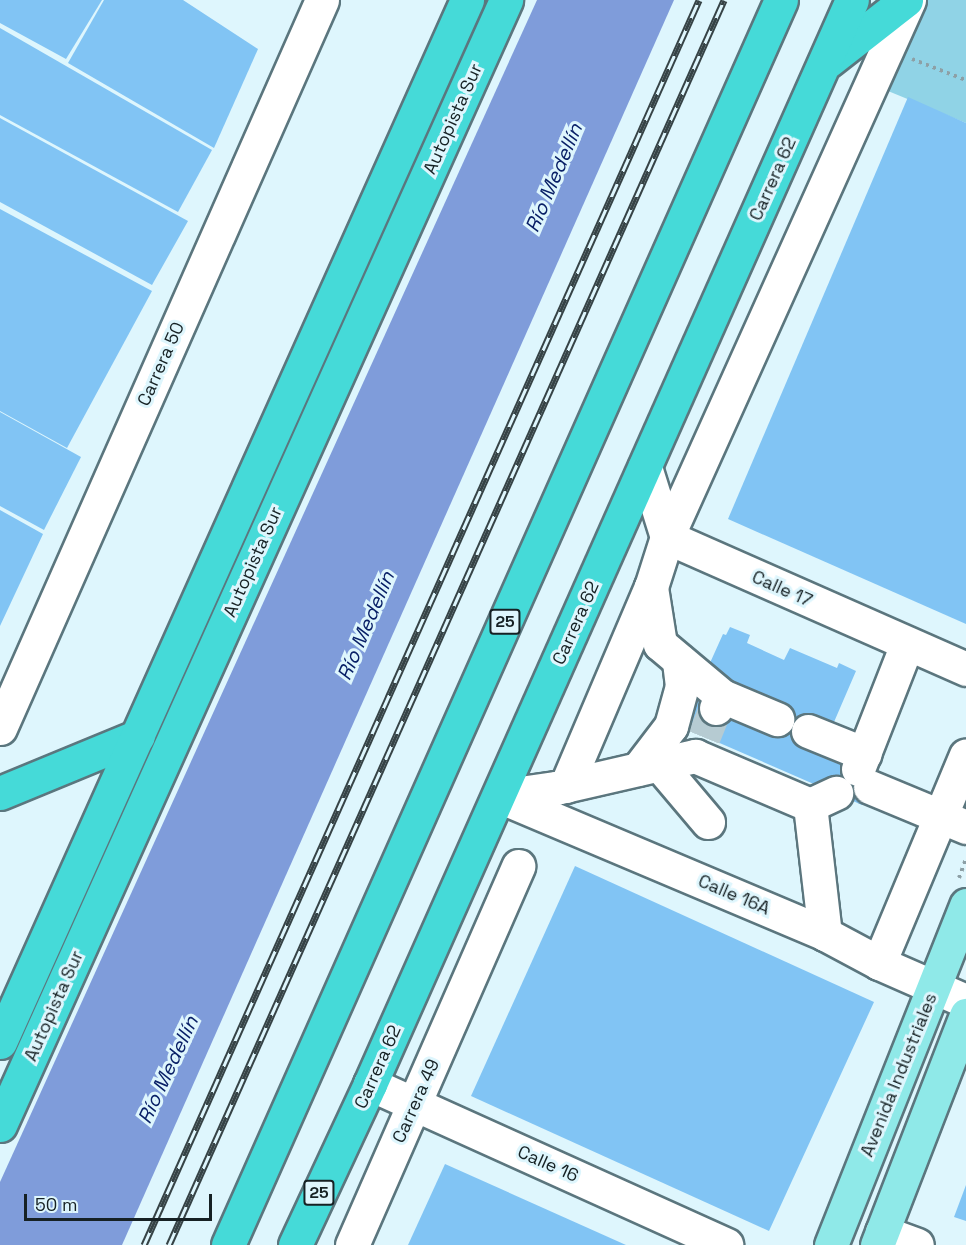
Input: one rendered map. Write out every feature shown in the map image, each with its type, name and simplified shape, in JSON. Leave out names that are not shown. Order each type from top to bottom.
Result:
[{"type":"highway","name":"Autopista Sur","points":[[0,1042],[468,0]]},
{"type":"highway","name":"Autopista Sur","points":[[0,1125],[506,0]]},
{"type":"highway","name":"25","points":[[228,1245],[781,0]]},
{"type":"highway","name":"Carrera 62","points":[[295,1245],[499,796],[852,0]]},
{"type":"highway","points":[[824,64],[908,0]]},
{"type":"highway","points":[[0,793],[138,736]]},
{"type":"main road","name":"Avenida Industriales","points":[[831,1245],[966,905]]},
{"type":"main road","points":[[879,1239],[966,1015]]},
{"type":"street","name":"Carrera 50","points":[[0,728],[322,0]]},
{"type":"street","points":[[566,786],[651,586],[667,537],[908,0]]},
{"type":"street","points":[[645,467],[667,537]]},
{"type":"street","name":"Calle 17","points":[[667,537],[966,669]]},
{"type":"street","points":[[651,586],[660,644],[679,660],[709,724],[823,799],[825,933]]},
{"type":"street","points":[[864,770],[907,644]]},
{"type":"street","points":[[649,767],[671,726],[682,686],[679,660]]},
{"type":"street","points":[[499,796],[566,786],[649,767],[709,724],[777,719]]},
{"type":"street","points":[[808,731],[864,770],[953,821]]},
{"type":"street","points":[[879,963],[953,821],[966,755]]},
{"type":"street","points":[[649,767],[708,822]]},
{"type":"street","name":"Calle 16A","points":[[499,796],[825,933],[879,963],[966,1001]]},
{"type":"street","name":"Carrera 49","points":[[352,1245],[518,866]]},
{"type":"street","name":"Calle 16","points":[[370,1084],[726,1245]]},
{"type":"street","points":[[879,1239],[917,1245]]},
{"type":"path","points":[[887,48],[966,80]]},
{"type":"shaded area","points":[[925,0],[966,0],[966,123],[888,91]]},
{"type":"water","name":"Río Medellín","points":[[537,0],[674,0],[122,1245],[0,1245],[0,1182]]},
{"type":"building","points":[[0,0],[102,0],[66,59],[0,23]]},
{"type":"building","points":[[104,0],[183,0],[258,49],[214,148],[68,63]]},
{"type":"building","points":[[0,28],[212,150],[178,212],[0,115]]},
{"type":"building","points":[[908,97],[966,123],[966,624],[728,519]]},
{"type":"building","points":[[0,118],[188,221],[152,285],[0,202]]},
{"type":"building","points":[[0,209],[152,291],[67,448],[0,411]]},
{"type":"building","points":[[0,412],[81,457],[44,530],[0,506]]},
{"type":"building","points":[[0,510],[43,534],[0,626]]},
{"type":"building","points":[[730,627],[750,635],[747,643],[784,660],[790,648],[837,668],[839,663],[856,671],[831,729],[875,776],[862,805],[685,728],[698,700],[771,733],[705,674],[723,634],[726,635]]},
{"type":"building","points":[[575,866],[874,1002],[769,1231],[471,1096]]},
{"type":"building","points":[[445,1164],[626,1245],[408,1245]]},
{"type":"building","points":[[966,1185],[966,1221],[954,1217]]},
{"type":"tunnel","points":[[704,737],[716,708]]},
{"type":"railway","points":[[144,1245],[699,0]]},
{"type":"railway","points":[[169,1245],[724,0]]}]
